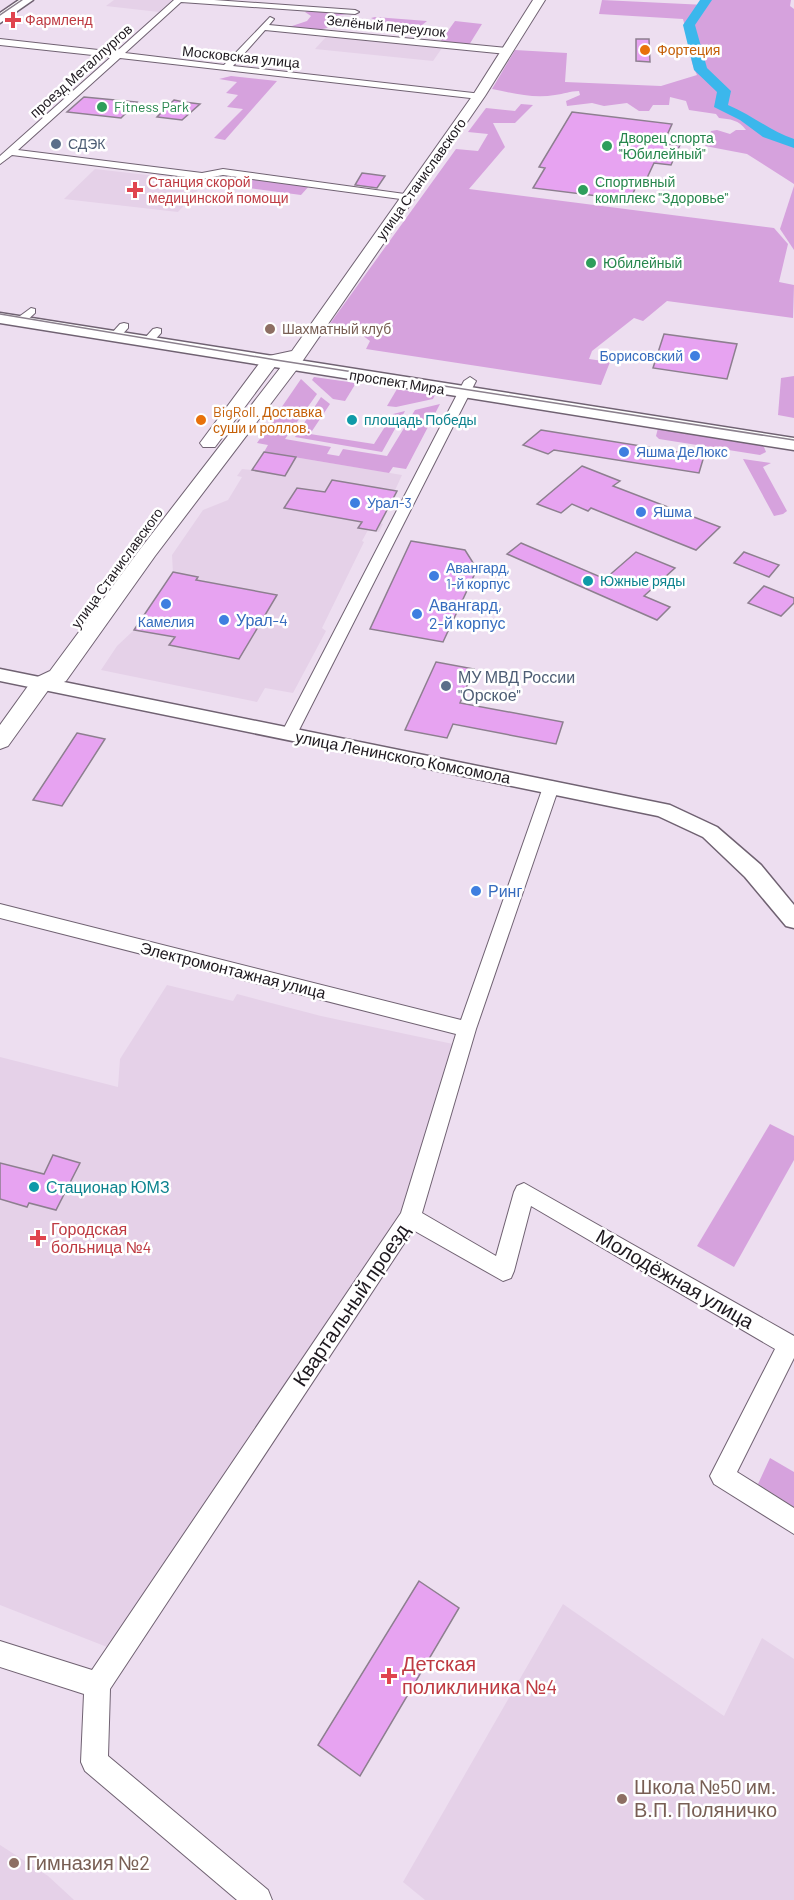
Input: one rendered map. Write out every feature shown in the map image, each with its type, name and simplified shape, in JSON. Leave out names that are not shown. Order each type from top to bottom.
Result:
[{"type":"main road","points":[[0,7],[11,0]]},
{"type":"main road","points":[[0,19],[27,0]]},
{"type":"main road","name":"улица Станиславского","points":[[0,741],[41,684],[58,676],[148,552],[294,360],[478,96],[539,0]]},
{"type":"main road","name":"проспект Мира","points":[[0,306],[26,316],[467,387],[794,444]]},
{"type":"main road","name":"проспект Мира","points":[[0,318],[26,316]]},
{"type":"main road","name":"проспект Мира","points":[[152,336],[270,361],[294,360]]},
{"type":"main road","name":"улица Станиславского","points":[[41,684],[39,673],[270,361]]},
{"type":"main road","name":"проспект Мира","points":[[467,387],[794,430]]},
{"type":"street","name":"Зелёный переулок","points":[[179,0],[280,9],[356,12]]},
{"type":"street","name":"проезд Металлургов","points":[[0,161],[179,0]]},
{"type":"street","points":[[225,69],[288,0]]},
{"type":"street","name":"Зелёный переулок","points":[[263,27],[507,51]]},
{"type":"street","name":"Московская улица","points":[[0,42],[478,96]]},
{"type":"street","points":[[10,152],[202,176],[223,172],[408,197]]},
{"type":"street","points":[[289,734],[467,387]]},
{"type":"street","name":"улица Ленинского Комсомола","points":[[0,675],[663,810],[710,832],[753,871],[794,920]]},
{"type":"street","name":"Квартальный проезд","points":[[97,1685],[410,1217],[467,1029],[551,787]]},
{"type":"street","name":"Электромонтажная улица","points":[[0,912],[467,1029]]},
{"type":"street","name":"Молодёжная улица","points":[[410,1217],[503,1271],[524,1192],[789,1345],[722,1476],[794,1522]]},
{"type":"street","points":[[0,1654],[97,1685],[94,1762],[258,1900]]},
{"type":"shaded area","points":[[114,0],[172,0],[159,12],[106,6]]},
{"type":"shaded area","points":[[602,0],[706,5],[708,0],[791,0],[790,6],[794,9],[794,184],[747,154],[705,146],[711,131],[717,130],[730,134],[736,130],[746,130],[737,122],[719,118],[716,114],[689,110],[686,101],[670,97],[669,105],[653,105],[649,111],[639,111],[627,103],[604,106],[592,103],[567,106],[566,101],[580,95],[579,91],[539,96],[492,89],[515,50],[567,53],[565,82],[661,86],[697,75],[683,19],[599,14]]},
{"type":"shaded area","points":[[305,12],[347,14],[335,16],[340,19],[339,21],[331,22],[327,28],[318,30],[289,27],[307,21],[311,16]]},
{"type":"shaded area","points":[[371,18],[427,21],[414,28],[399,28]]},
{"type":"shaded area","points":[[455,21],[482,24],[469,45],[440,42]]},
{"type":"shaded area","points":[[326,37],[442,48],[433,61],[315,49]]},
{"type":"shaded area","points":[[231,76],[277,81],[225,140],[214,138],[243,109],[227,107],[238,95],[226,93],[237,82],[219,79]]},
{"type":"shaded area","name":"Юбилейный","points":[[521,104],[533,105],[515,123],[493,123],[505,147],[469,189],[774,228],[788,244],[779,282],[794,285],[793,318],[667,301],[643,321],[634,318],[592,351],[589,359],[610,362],[601,385],[366,349],[370,341],[354,329],[329,325],[456,149],[478,151],[488,134],[468,132],[486,108],[515,111]]},
{"type":"shaded area","name":"Станция скорой медицинской помощи","points":[[95,169],[205,182],[178,212],[64,199]]},
{"type":"shaded area","points":[[228,175],[310,185],[301,195],[219,184]]},
{"type":"shaded area","points":[[794,186],[794,250],[780,229]]},
{"type":"shaded area","points":[[794,376],[794,418],[778,415],[781,378]]},
{"type":"shaded area","points":[[314,377],[356,383],[345,401],[333,399],[312,380]]},
{"type":"shaded area","points":[[301,379],[317,394],[285,439],[331,447],[327,454],[339,456],[343,449],[387,456],[415,410],[440,404],[406,469],[393,467],[389,473],[264,452],[268,445],[257,443]]},
{"type":"shaded area","points":[[397,389],[435,395],[433,399],[396,407],[387,406]]},
{"type":"shaded area","points":[[321,397],[330,404],[310,434],[374,444],[393,414],[405,411],[382,452],[295,437]]},
{"type":"shaded area","points":[[658,428],[758,443],[764,447],[766,452],[760,455],[659,439],[656,436]]},
{"type":"shaded area","points":[[264,452],[402,475],[380,523],[383,524],[379,532],[368,530],[362,541],[364,542],[322,628],[326,631],[293,693],[265,688],[257,702],[101,670],[117,646],[134,630],[173,573],[172,555],[203,510],[228,500],[242,477],[237,476],[242,469],[252,470]]},
{"type":"shaded area","points":[[743,459],[771,463],[763,467],[787,511],[774,516]]},
{"type":"shaded area","points":[[167,985],[233,1001],[237,994],[321,1016],[453,1044],[401,1214],[107,1647],[0,1605],[0,1057],[118,1087],[120,1059]]},
{"type":"shaded area","points":[[770,1124],[794,1136],[794,1160],[734,1267],[697,1246]]},
{"type":"shaded area","points":[[770,1458],[794,1472],[794,1507],[758,1484]]},
{"type":"shaded area","name":"Школа №50 им. В.П. Поляничко","points":[[563,1604],[724,1716],[762,1638],[794,1659],[794,1900],[425,1900],[403,1882]]},
{"type":"shaded area","name":"Гимназия №2","points":[[0,1845],[48,1876],[74,1900],[0,1900]]},
{"type":"building","points":[[636,39],[649,39],[650,62],[636,61]]},
{"type":"building","name":"Fitness Park","points":[[84,97],[137,102],[121,118],[67,112]]},
{"type":"building","points":[[174,100],[200,104],[182,120],[157,117]]},
{"type":"building","name":"Дворец спорта \"Юбилейный\"","points":[[572,112],[672,124],[663,144],[680,145],[671,165],[654,163],[646,180],[639,180],[630,200],[533,188],[545,168],[539,167]]},
{"type":"building","points":[[362,173],[385,176],[377,188],[355,185]]},
{"type":"building","name":"Борисовский","points":[[664,334],[737,344],[727,379],[653,368]]},
{"type":"building","name":"Яшма ДеЛюкс","points":[[541,430],[704,456],[699,473],[554,450],[548,454],[523,445]]},
{"type":"building","points":[[264,452],[296,457],[285,476],[252,470]]},
{"type":"building","name":"Яшма","points":[[582,466],[620,481],[613,486],[720,527],[696,550],[591,508],[588,511],[572,504],[561,513],[537,504]]},
{"type":"building","name":"Урал-3","points":[[332,480],[397,491],[376,531],[358,528],[362,522],[284,508],[297,488],[325,492]]},
{"type":"building","points":[[411,541],[465,550],[477,569],[443,642],[370,629]]},
{"type":"building","name":"Южные ряды","points":[[521,543],[605,579],[636,552],[675,568],[644,596],[670,607],[657,620],[507,554]]},
{"type":"building","points":[[744,552],[779,565],[769,577],[734,563]]},
{"type":"building","name":"Урал-4","points":[[173,572],[198,577],[196,580],[277,595],[239,659],[169,645],[175,637],[134,630]]},
{"type":"building","points":[[764,586],[794,598],[794,603],[781,616],[748,603]]},
{"type":"building","name":"МУ МВД России \"Орское\"","points":[[436,662],[474,669],[460,703],[563,722],[556,744],[453,724],[447,738],[405,730]]},
{"type":"building","points":[[77,733],[105,739],[62,806],[33,800]]},
{"type":"building","name":"Стационар ЮМЗ","points":[[53,1155],[80,1163],[56,1210],[29,1203],[27,1207],[0,1199],[0,1163],[44,1174]]},
{"type":"building","name":"Детская поликлиника №4","points":[[419,1581],[459,1608],[360,1776],[318,1745]]},
{"type":"waterway","points":[[706,0],[689,25],[701,70],[724,91],[721,107],[745,117],[769,134],[794,144]]},
{"type":"tram line","points":[[0,15],[22,0]]},
{"type":"tram line","points":[[0,314],[276,360],[794,440]]},
{"type":"place","name":"Фармленд","points":[[13,20]]},
{"type":"place","name":"Фортеция","points":[[645,50]]},
{"type":"place","name":"Fitness Park","points":[[102,107]]},
{"type":"place","name":"СДЭК","points":[[56,144]]},
{"type":"place","name":"Дворец спорта \"Юбилейный\"","points":[[607,146]]},
{"type":"place","name":"Станция скорой медицинской помощи","points":[[135,190]]},
{"type":"place","name":"Спортивный комплекс \"Здоровье\"","points":[[583,190]]},
{"type":"place","name":"Юбилейный","points":[[591,263]]},
{"type":"place","name":"Шахматный клуб","points":[[270,329]]},
{"type":"place","name":"Борисовский","points":[[695,356]]},
{"type":"place","name":"BigRoll. Доставка суши и роллов.","points":[[201,420]]},
{"type":"place","name":"площадь Победы","points":[[352,420]]},
{"type":"place","name":"Яшма ДеЛюкс","points":[[624,452]]},
{"type":"place","name":"Урал-3","points":[[355,503]]},
{"type":"place","name":"Яшма","points":[[641,512]]},
{"type":"place","name":"Авангард, 1-й корпус","points":[[434,576]]},
{"type":"place","name":"Южные ряды","points":[[588,581]]},
{"type":"place","name":"Камелия","points":[[166,604]]},
{"type":"place","name":"Авангард, 2-й корпус","points":[[417,614]]},
{"type":"place","name":"Урал-4","points":[[224,620]]},
{"type":"place","name":"МУ МВД России \"Орское\"","points":[[446,686]]},
{"type":"place","name":"Ринг","points":[[476,891]]},
{"type":"place","name":"Стационар ЮМЗ","points":[[34,1187]]},
{"type":"place","name":"Городская больница №4","points":[[38,1238]]},
{"type":"place","name":"Детская поликлиника №4","points":[[389,1676]]},
{"type":"place","name":"Школа №50 им. В.П. Поляничко","points":[[622,1799]]},
{"type":"place","name":"Гимназия №2","points":[[14,1863]]}]
